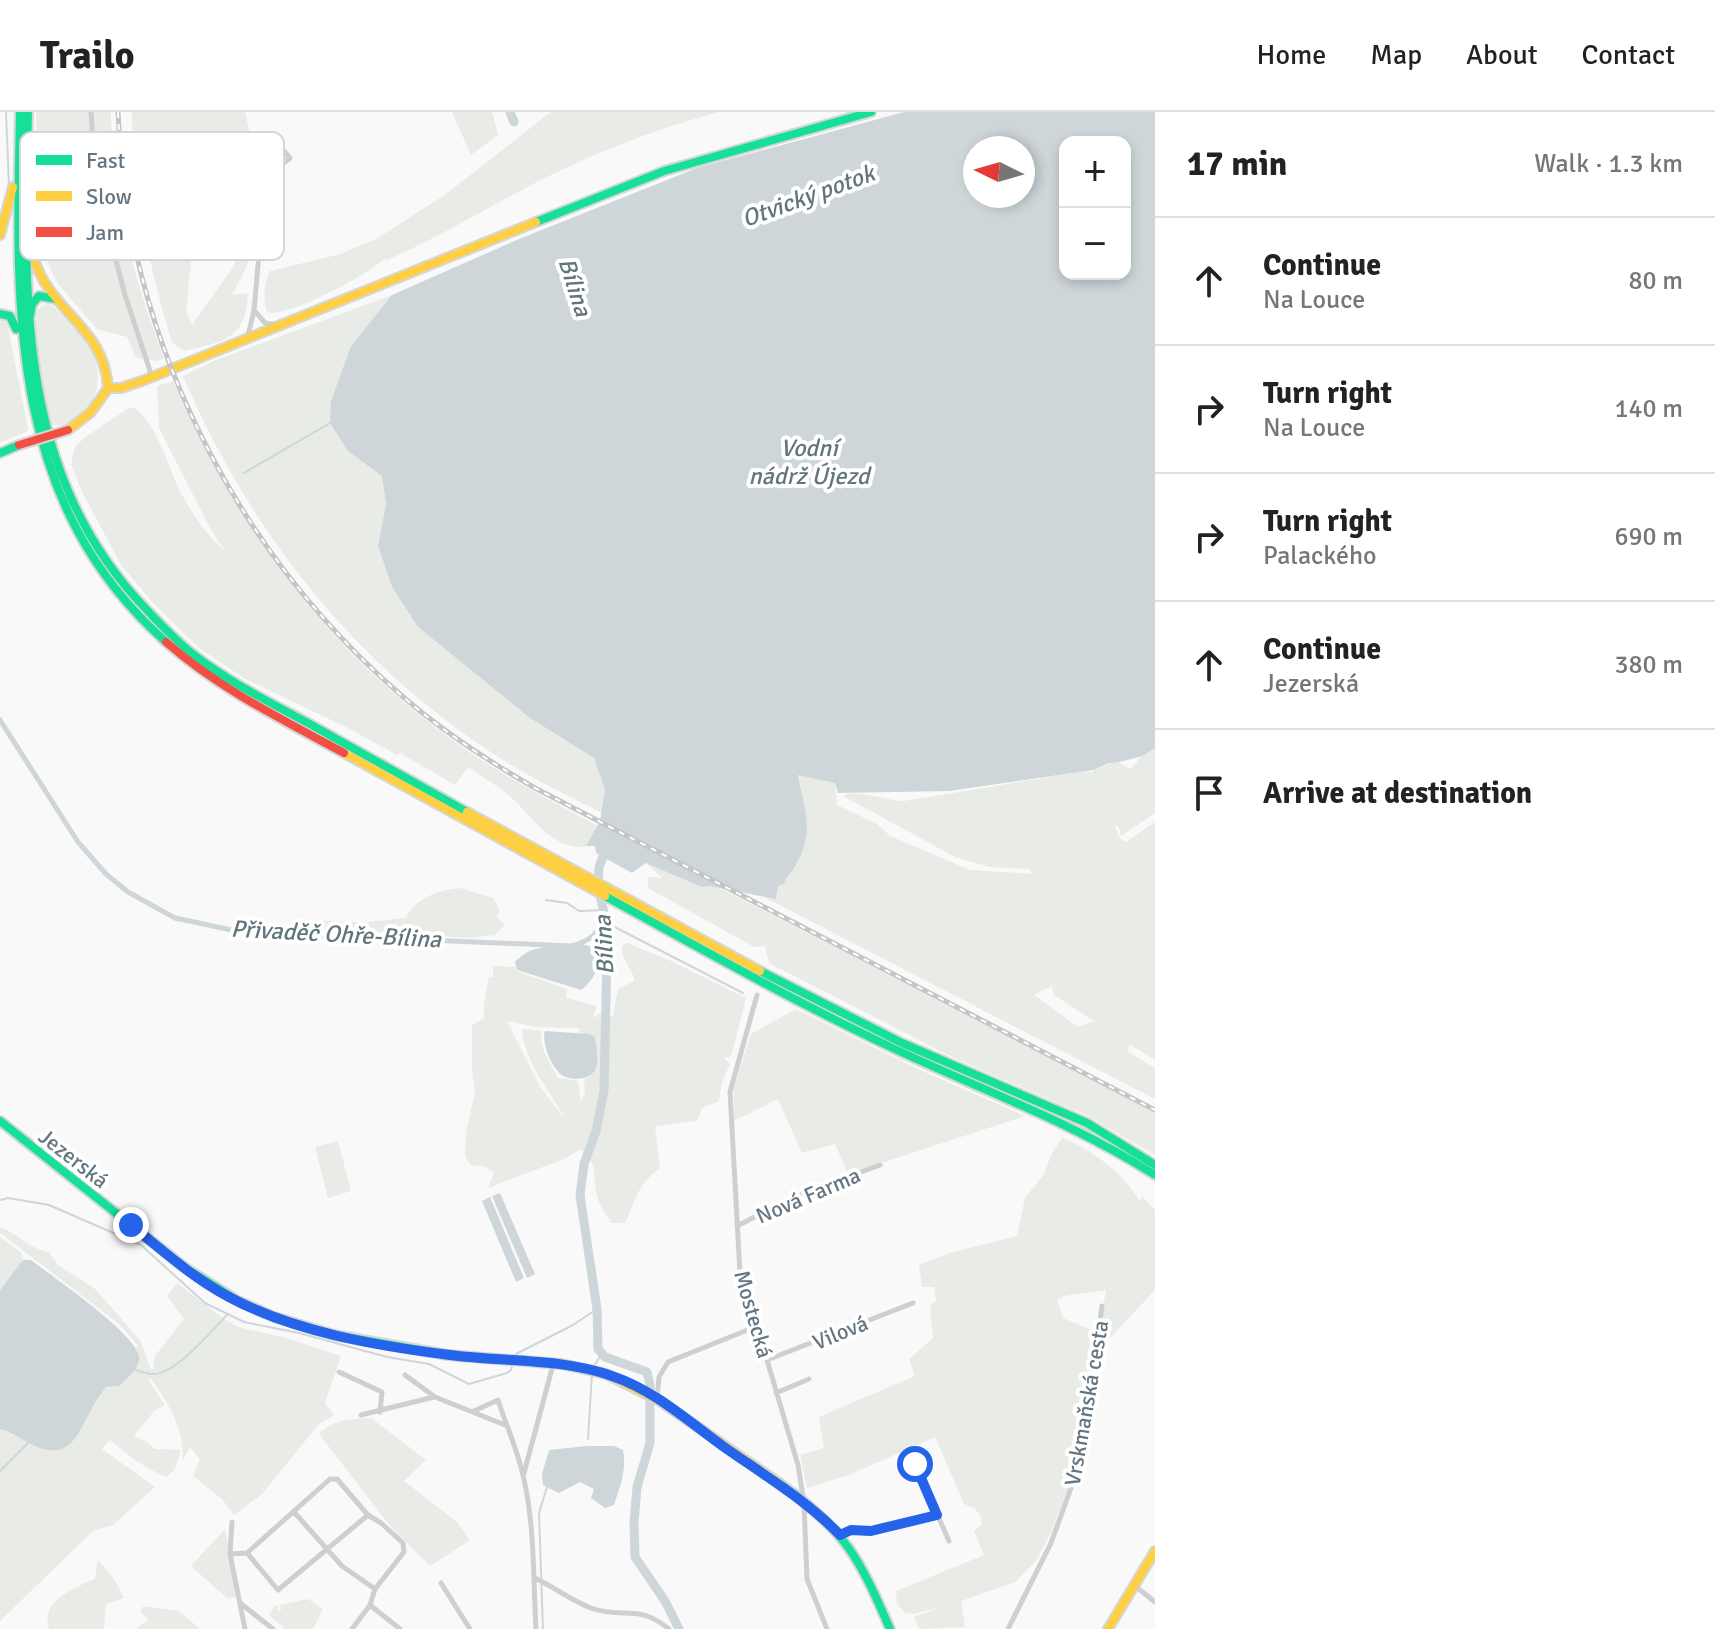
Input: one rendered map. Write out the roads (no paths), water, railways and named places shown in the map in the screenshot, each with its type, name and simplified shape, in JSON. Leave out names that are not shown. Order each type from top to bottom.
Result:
[{"type":"main road","points":[[20,112],[17,263],[26,356],[41,447],[65,510],[99,568],[151,629],[198,667],[248,700],[584,883],[896,1050],[1076,1128],[1155,1175]]},
{"type":"main road","points":[[28,112],[28,132]]},
{"type":"main road","points":[[108,388],[121,388],[283,326],[664,171],[871,112]]},
{"type":"main road","points":[[0,235],[12,194],[19,136]]},
{"type":"main road","points":[[26,260],[26,356]]},
{"type":"main road","points":[[0,453],[68,430],[84,421],[108,388],[102,352],[88,332],[56,299],[33,260]]},
{"type":"main road","points":[[26,356],[32,304],[39,296],[56,299]]},
{"type":"main road","points":[[0,314],[13,320],[26,356],[50,447],[73,507],[106,564],[158,624],[201,660],[253,693],[867,1027],[1080,1120],[1155,1165]]},
{"type":"main road","name":"Jezerská","points":[[0,1121],[184,1267],[226,1295],[279,1319],[382,1344],[448,1355],[593,1370],[648,1392],[804,1503],[840,1535],[865,1573],[890,1629]]},
{"type":"main road","points":[[1108,1629],[1155,1551]]},
{"type":"street","points":[[91,112],[92,132]]},
{"type":"street","points":[[116,260],[152,377]]},
{"type":"street","points":[[247,340],[254,310],[259,260]]},
{"type":"street","points":[[254,310],[265,323],[283,326]]},
{"type":"street","name":"Mostecká","points":[[757,995],[730,1092],[740,1273],[798,1465],[804,1503],[807,1579],[827,1629]]},
{"type":"street","name":"Nová Farma","points":[[737,1226],[801,1193],[880,1165]]},
{"type":"street","name":"Vilová","points":[[767,1360],[913,1303]]},
{"type":"street","name":"Vrskmaňská cesta","points":[[1008,1629],[1051,1543],[1079,1466],[1102,1306]]},
{"type":"street","points":[[657,1399],[659,1377],[668,1362],[755,1327]]},
{"type":"street","points":[[524,1478],[553,1365]]},
{"type":"street","points":[[339,1372],[382,1392],[380,1412]]},
{"type":"street","points":[[405,1375],[435,1397],[506,1425]]},
{"type":"street","points":[[776,1393],[809,1379]]},
{"type":"street","points":[[408,1402],[419,1387]]},
{"type":"street","points":[[361,1415],[435,1397]]},
{"type":"street","points":[[474,1411],[498,1400],[515,1445],[524,1478],[538,1579],[536,1629]]},
{"type":"street","points":[[515,1445],[529,1449]]},
{"type":"street","points":[[915,1464],[949,1541]]},
{"type":"street","points":[[230,1554],[247,1553],[334,1478],[337,1479],[368,1515],[404,1545],[404,1552],[375,1589],[370,1605],[352,1629]]},
{"type":"street","points":[[294,1512],[342,1566],[375,1589]]},
{"type":"street","points":[[247,1553],[278,1590],[368,1515]]},
{"type":"street","points":[[840,1535],[851,1530],[871,1531],[937,1515]]},
{"type":"street","points":[[232,1522],[230,1554],[245,1629]]},
{"type":"street","points":[[538,1579],[591,1608],[652,1615],[669,1629]]},
{"type":"street","points":[[441,1583],[470,1629]]},
{"type":"street","points":[[1134,1585],[1155,1602]]},
{"type":"street","points":[[239,1602],[273,1629]]},
{"type":"street","points":[[370,1605],[398,1628]]},
{"type":"water","name":"Vodní nádrž Újezd","points":[[904,112],[1155,112],[1155,748],[1142,756],[1093,770],[949,791],[838,793],[835,783],[798,775],[805,808],[806,840],[795,866],[784,884],[778,886],[776,899],[702,887],[646,863],[632,873],[596,853],[595,846],[586,846],[600,821],[605,790],[594,758],[530,718],[418,627],[392,587],[378,546],[386,504],[382,476],[348,451],[330,423],[331,401],[351,346],[392,295],[519,239],[697,168]]},
{"type":"water","points":[[581,944],[598,948],[598,955],[593,977],[581,990],[517,970],[515,962],[530,951]]},
{"type":"water","points":[[545,1031],[595,1037],[597,1061],[594,1072],[577,1079],[559,1073],[546,1049]]},
{"type":"water","points":[[500,1193],[535,1274],[527,1278],[492,1196]]},
{"type":"water","points":[[490,1197],[524,1278],[516,1282],[482,1201]]},
{"type":"water","points":[[23,1260],[31,1260],[91,1305],[123,1333],[139,1356],[138,1365],[132,1373],[119,1386],[106,1387],[74,1440],[60,1449],[40,1448],[0,1429],[0,1290]]},
{"type":"water","points":[[614,1446],[623,1450],[621,1485],[614,1505],[605,1508],[591,1498],[594,1489],[580,1482],[559,1493],[543,1485],[542,1474],[549,1450]]},
{"type":"waterway","points":[[6,112],[9,187]]},
{"type":"waterway","name":"Bílina","points":[[510,112],[514,122]]},
{"type":"waterway","points":[[244,473],[330,423]]},
{"type":"waterway","name":"Přivaděč Ohře-Bílina","points":[[0,720],[78,842],[106,874],[128,892],[175,918],[241,932],[571,946],[593,936],[604,913]]},
{"type":"waterway","name":"Bílina","points":[[607,847],[599,867],[598,886],[607,953],[604,1090],[596,1131],[584,1164],[580,1195],[597,1309],[598,1349],[605,1357],[647,1372],[650,1385],[650,1443],[637,1487],[635,1557],[665,1601],[679,1629]]},
{"type":"waterway","points":[[546,900],[567,903],[579,911],[604,910]]},
{"type":"waterway","points":[[605,922],[743,993]]},
{"type":"waterway","points":[[0,1200],[8,1198],[49,1205],[141,1245],[205,1303],[244,1322],[387,1357],[429,1364],[469,1384],[507,1373],[513,1363]]},
{"type":"waterway","points":[[515,1357],[597,1309]]},
{"type":"waterway","points":[[133,1369],[151,1374],[171,1368],[227,1315]]},
{"type":"waterway","points":[[594,1366],[601,1355]]},
{"type":"waterway","points":[[588,1439],[592,1373]]},
{"type":"waterway","points":[[0,1471],[30,1441]]},
{"type":"waterway","points":[[543,1629],[539,1513],[547,1487]]},
{"type":"railway","points":[[118,112],[120,132]]},
{"type":"railway","points":[[139,260],[167,356],[200,432],[240,505],[287,574],[341,637],[401,695],[466,745],[535,788],[1155,1110]]},
{"type":"water label","name":"Otvický potok","points":[[808,196]]}]
